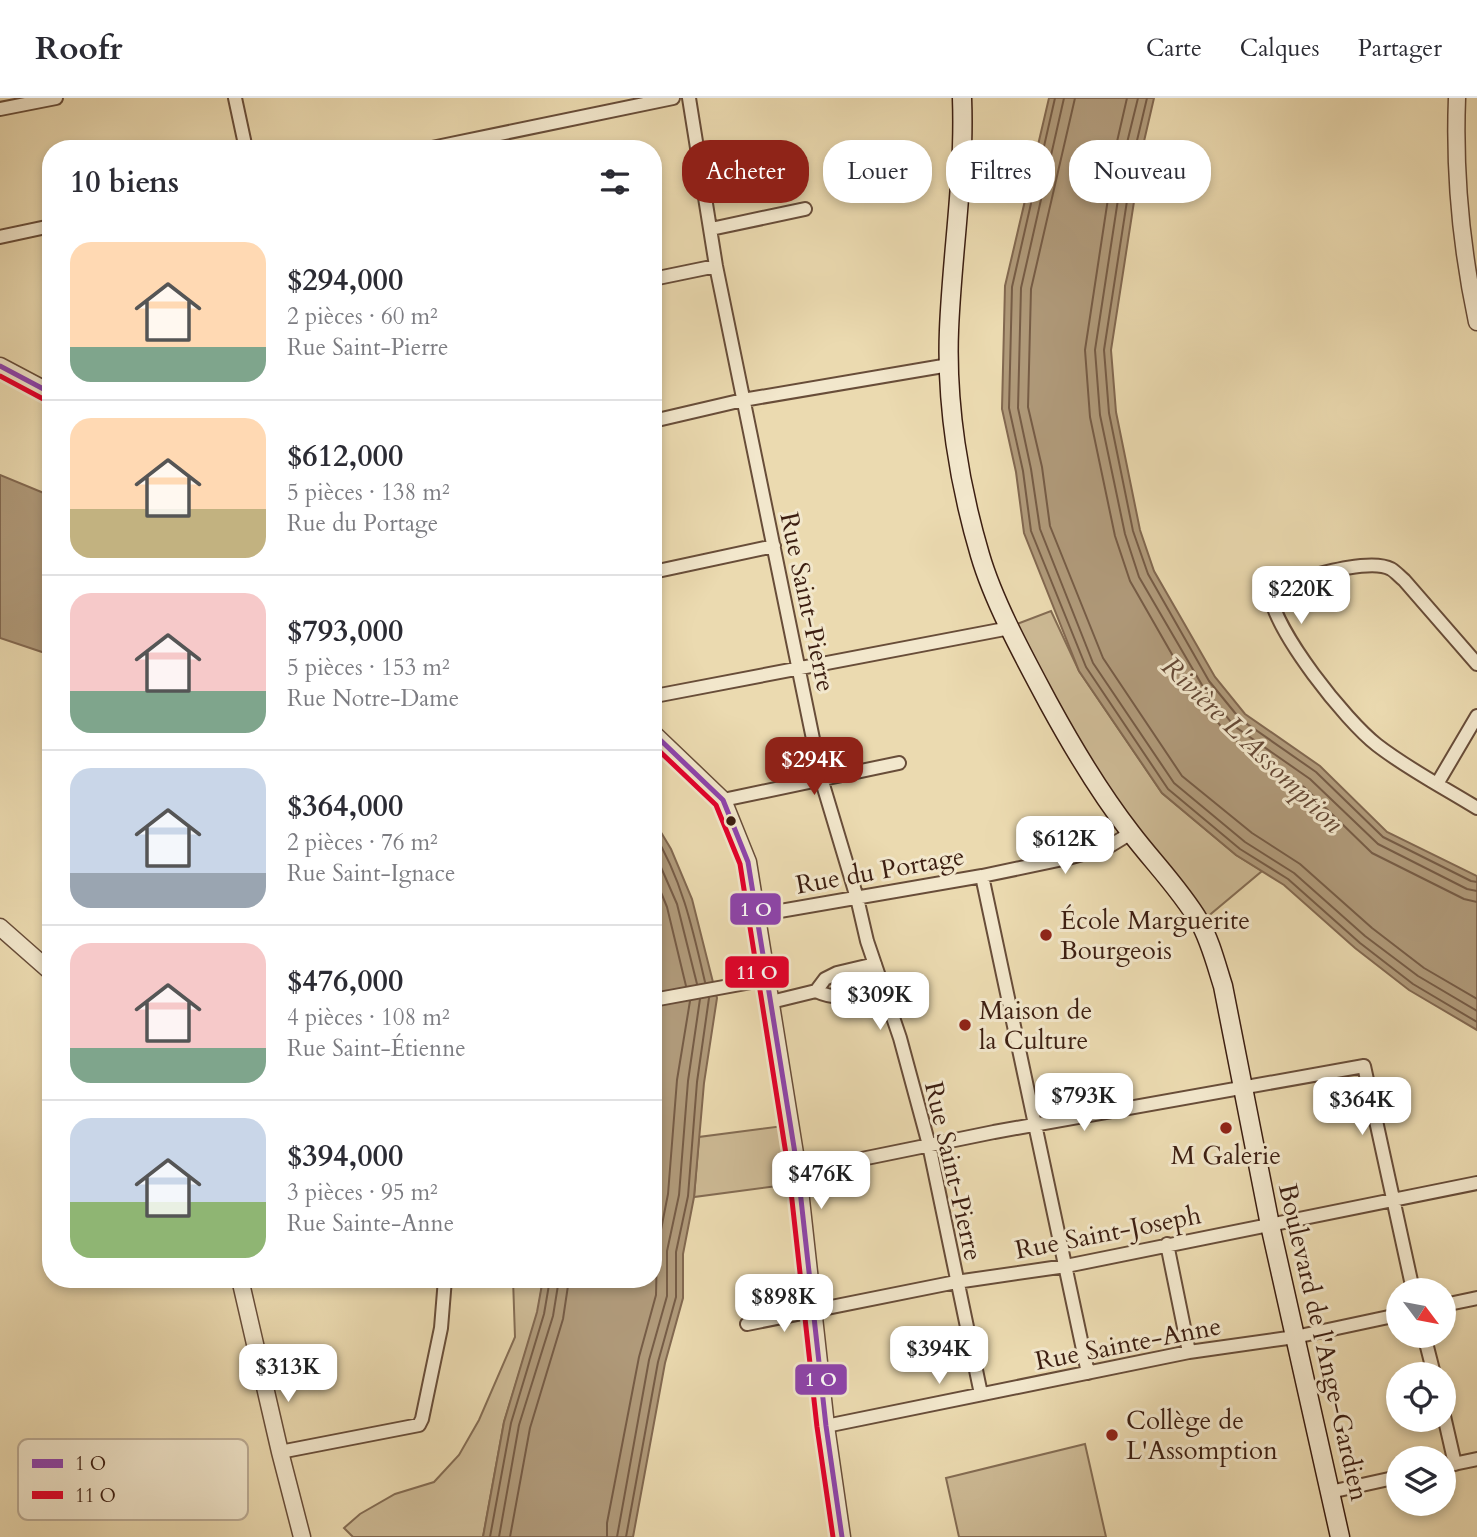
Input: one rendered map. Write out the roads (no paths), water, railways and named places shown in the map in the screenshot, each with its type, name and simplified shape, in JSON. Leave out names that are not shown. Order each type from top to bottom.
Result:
[{"type":"main road","name":"Boulevard de l'Ange-Gardien","points":[[962,98],[963,149],[950,308],[949,365],[957,443],[980,557],[1010,628],[1050,706],[1105,797],[1178,890],[1200,923],[1223,986],[1270,1225],[1340,1537]]},
{"type":"street","points":[[0,109],[56,98]]},
{"type":"street","points":[[235,98],[244,140]]},
{"type":"street","points":[[470,140],[673,98]]},
{"type":"street","name":"Rue Saint-Pierre","points":[[689,98],[716,266],[821,778],[867,941],[900,1038],[929,1145],[981,1394]]},
{"type":"street","points":[[1457,98],[1458,215],[1467,280],[1477,322]]},
{"type":"street","points":[[712,229],[805,209]]},
{"type":"street","points":[[0,237],[42,228]]},
{"type":"street","points":[[662,277],[716,266]]},
{"type":"street","points":[[662,419],[743,400],[949,365]]},
{"type":"street","points":[[0,366],[42,388]]},
{"type":"street","points":[[662,570],[774,547]]},
{"type":"street","points":[[1477,664],[1404,580],[1391,569],[1378,565],[1360,567],[1281,584],[1273,587],[1270,593],[1273,608],[1294,649],[1361,731],[1391,756],[1477,808]]},
{"type":"street","points":[[662,695],[1010,628]]},
{"type":"street","points":[[1437,784],[1477,716]]},
{"type":"street","points":[[662,742],[723,800],[748,862],[798,1172],[826,1426],[842,1537]]},
{"type":"street","points":[[723,800],[899,762]]},
{"type":"street","name":"Rue du Portage","points":[[757,915],[982,876],[1108,848],[1131,833]]},
{"type":"street","points":[[982,876],[1088,1373]]},
{"type":"street","points":[[0,927],[42,964]]},
{"type":"street","points":[[816,991],[825,979],[837,973],[875,964]]},
{"type":"street","points":[[662,998],[767,979]]},
{"type":"street","points":[[771,1002],[816,991],[841,999],[884,990]]},
{"type":"street","points":[[798,1172],[1035,1124],[1364,1066],[1410,1278]]},
{"type":"street","name":"Rue Saint-Joseph","points":[[747,1324],[956,1282],[1066,1266],[1477,1183]]},
{"type":"street","points":[[1167,1244],[1189,1352]]},
{"type":"street","points":[[242,1288],[302,1537]]},
{"type":"street","points":[[280,1452],[419,1425],[441,1328],[444,1288]]},
{"type":"street","points":[[1456,1302],[1477,1298]]},
{"type":"street","name":"Rue Sainte-Anne","points":[[826,1426],[1189,1352],[1295,1337],[1386,1318]]},
{"type":"street","points":[[1456,1464],[1477,1459]]},
{"type":"street","points":[[1330,1492],[1386,1480]]},
{"type":"water","name":"Rivière L'Assomption","points":[[1049,98],[1154,98],[1144,140],[1069,140],[1069,203],[1134,203],[1111,350],[1116,412],[1140,530],[1154,571],[1215,677],[1245,714],[1320,766],[1387,832],[1477,876],[1477,1030],[1409,990],[1355,948],[1284,885],[1236,855],[1162,793],[1079,671],[1024,533],[1016,472],[1002,409],[1005,286],[1024,203],[1055,203],[1055,140],[1039,140]]},
{"type":"water","points":[[0,475],[42,492],[42,652],[0,638]]},
{"type":"water","points":[[662,834],[692,899],[717,998],[704,1083],[694,1197],[683,1254],[683,1298],[665,1363],[633,1537],[483,1537],[504,1422],[537,1312],[541,1288],[662,1288]]},
{"type":"place","name":"École Marguerite Bourgeois","points":[[1046,935]]},
{"type":"place","name":"Maison de la Culture","points":[[965,1025]]},
{"type":"place","name":"M Galerie","points":[[1226,1128]]},
{"type":"place","name":"Collège de L'Assomption","points":[[1112,1435]]}]
